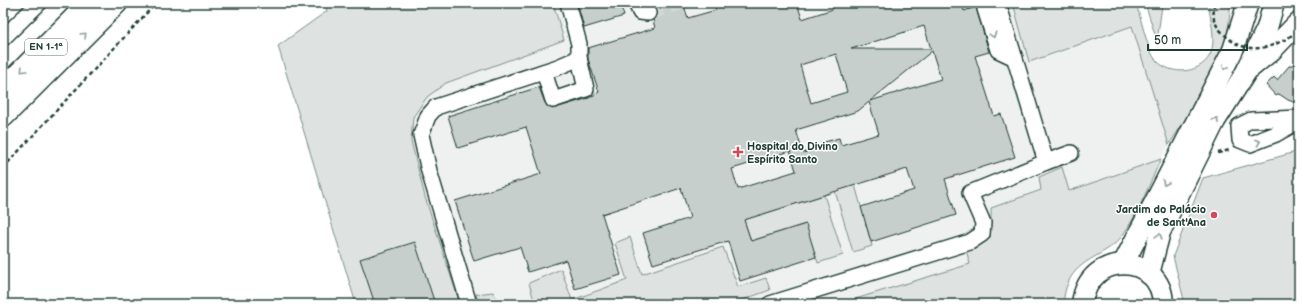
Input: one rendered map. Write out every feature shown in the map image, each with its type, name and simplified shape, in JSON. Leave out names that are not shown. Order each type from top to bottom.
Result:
[{"type":"highway","name":"EN 1-1ª","points":[[3,90],[90,3]]},
{"type":"highway","name":"EN 1-1ª","points":[[3,116],[116,3]]},
{"type":"main road","points":[[1123,264],[1233,50],[1248,3]]},
{"type":"main road","points":[[1149,274],[1160,232],[1215,121],[1246,72],[1267,28],[1274,3]]},
{"type":"main road","points":[[1246,72],[1272,50],[1299,22]]},
{"type":"main road","points":[[1082,304],[1083,293],[1089,282],[1098,272],[1110,266],[1123,264],[1137,267],[1149,274],[1158,284],[1163,297],[1163,304]]},
{"type":"street","points":[[3,38],[39,3]]},
{"type":"street","points":[[544,72],[553,100],[586,88],[579,58],[579,44],[568,3]]},
{"type":"street","points":[[636,3],[640,12],[648,13]]},
{"type":"street","points":[[987,3],[986,9],[998,50],[1015,58]]},
{"type":"street","points":[[998,3],[1046,162]]},
{"type":"street","points":[[469,304],[429,171],[421,135],[428,116],[436,107],[544,72],[579,58]]},
{"type":"street","points":[[1299,118],[1251,120],[1239,126],[1240,140],[1250,144],[1276,134],[1299,121]]},
{"type":"street","points":[[770,304],[970,242],[982,234],[982,222],[970,193],[1071,153]]},
{"type":"path","points":[[3,168],[156,3]]},
{"type":"path","points":[[1214,3],[1214,20],[1222,32],[1229,40],[1252,50],[1277,45],[1299,30]]},
{"type":"path","points":[[1196,159],[1250,144]]},
{"type":"shaded area","points":[[325,3],[553,3],[564,40],[446,83],[427,97],[413,117],[411,141],[425,197],[460,304],[356,304],[278,46],[327,11]]},
{"type":"shaded area","name":"Hospital do Divino Espírito Santo","points":[[338,3],[1136,3],[1176,134],[1161,159],[1133,218],[1123,235],[1113,247],[1087,260],[1076,270],[1067,283],[1063,304],[356,304],[278,46]]},
{"type":"shaded area","points":[[1013,3],[1136,3],[1153,56],[1158,63],[1165,67],[1182,71],[1198,67],[1205,62],[1210,55],[1213,36],[1208,3],[1230,3],[1229,22],[1225,41],[1218,60],[1210,78],[1169,145],[1132,26],[1029,62]]},
{"type":"shaded area","points":[[1145,3],[1159,3],[1162,6],[1157,41]]},
{"type":"shaded area","name":"Jardim do Palácio de Sant'Ana","points":[[1299,151],[1299,304],[1185,304],[1173,256],[1203,178]]},
{"type":"shaded area","points":[[1161,159],[1139,208],[1122,236],[1116,243],[1079,268],[1068,283],[1063,304],[839,304],[970,264],[966,250],[983,237],[989,229],[991,208],[1041,190],[1039,177],[1062,167],[1069,191]]},
{"type":"shaded area","points":[[855,185],[872,246],[853,252],[835,191]]},
{"type":"shaded area","points":[[824,195],[843,255],[818,263],[805,224],[751,241],[744,220]]},
{"type":"shaded area","points":[[630,237],[642,274],[723,247],[738,287],[766,278],[770,290],[731,304],[535,304],[529,283],[561,269],[572,300],[627,280],[615,243]]},
{"type":"shaded area","points":[[493,292],[500,304],[479,304],[476,294]]},
{"type":"building","points":[[577,3],[620,3],[624,16],[584,28]]},
{"type":"building","points":[[661,3],[683,3],[688,18],[716,10],[713,3],[797,3],[802,19],[833,9],[831,3],[962,3],[964,11],[976,7],[989,52],[975,56],[994,116],[1001,114],[1015,157],[945,179],[956,215],[871,242],[861,207],[914,190],[907,169],[744,220],[751,241],[806,224],[816,257],[740,281],[728,241],[653,264],[643,233],[690,218],[681,188],[602,214],[621,275],[575,289],[566,260],[528,272],[520,247],[474,261],[455,201],[541,174],[526,127],[458,148],[448,116],[539,87],[545,103],[552,109],[589,98],[599,92],[588,59],[588,48],[655,28],[653,20],[657,14],[653,5]],"holes":[[[924,26],[931,49],[851,49]],[[932,51],[941,79],[870,101]],[[836,54],[847,92],[811,103],[800,65]],[[869,102],[879,134],[841,145],[839,138],[821,143],[822,147],[803,153],[796,130],[858,111]],[[790,151],[796,171],[738,189],[732,169]]]},
{"type":"building","points":[[1299,62],[1299,104],[1288,100],[1279,94],[1276,96],[1266,85],[1274,77],[1277,80],[1289,66]]},
{"type":"building","points":[[415,242],[435,304],[375,304],[360,259]]},
{"type":"tunnel","points":[[648,13],[679,3]]},
{"type":"place","name":"Hospital do Divino Espírito Santo","points":[[738,152]]},
{"type":"place","name":"Jardim do Palácio de Sant'Ana","points":[[1214,215]]}]
